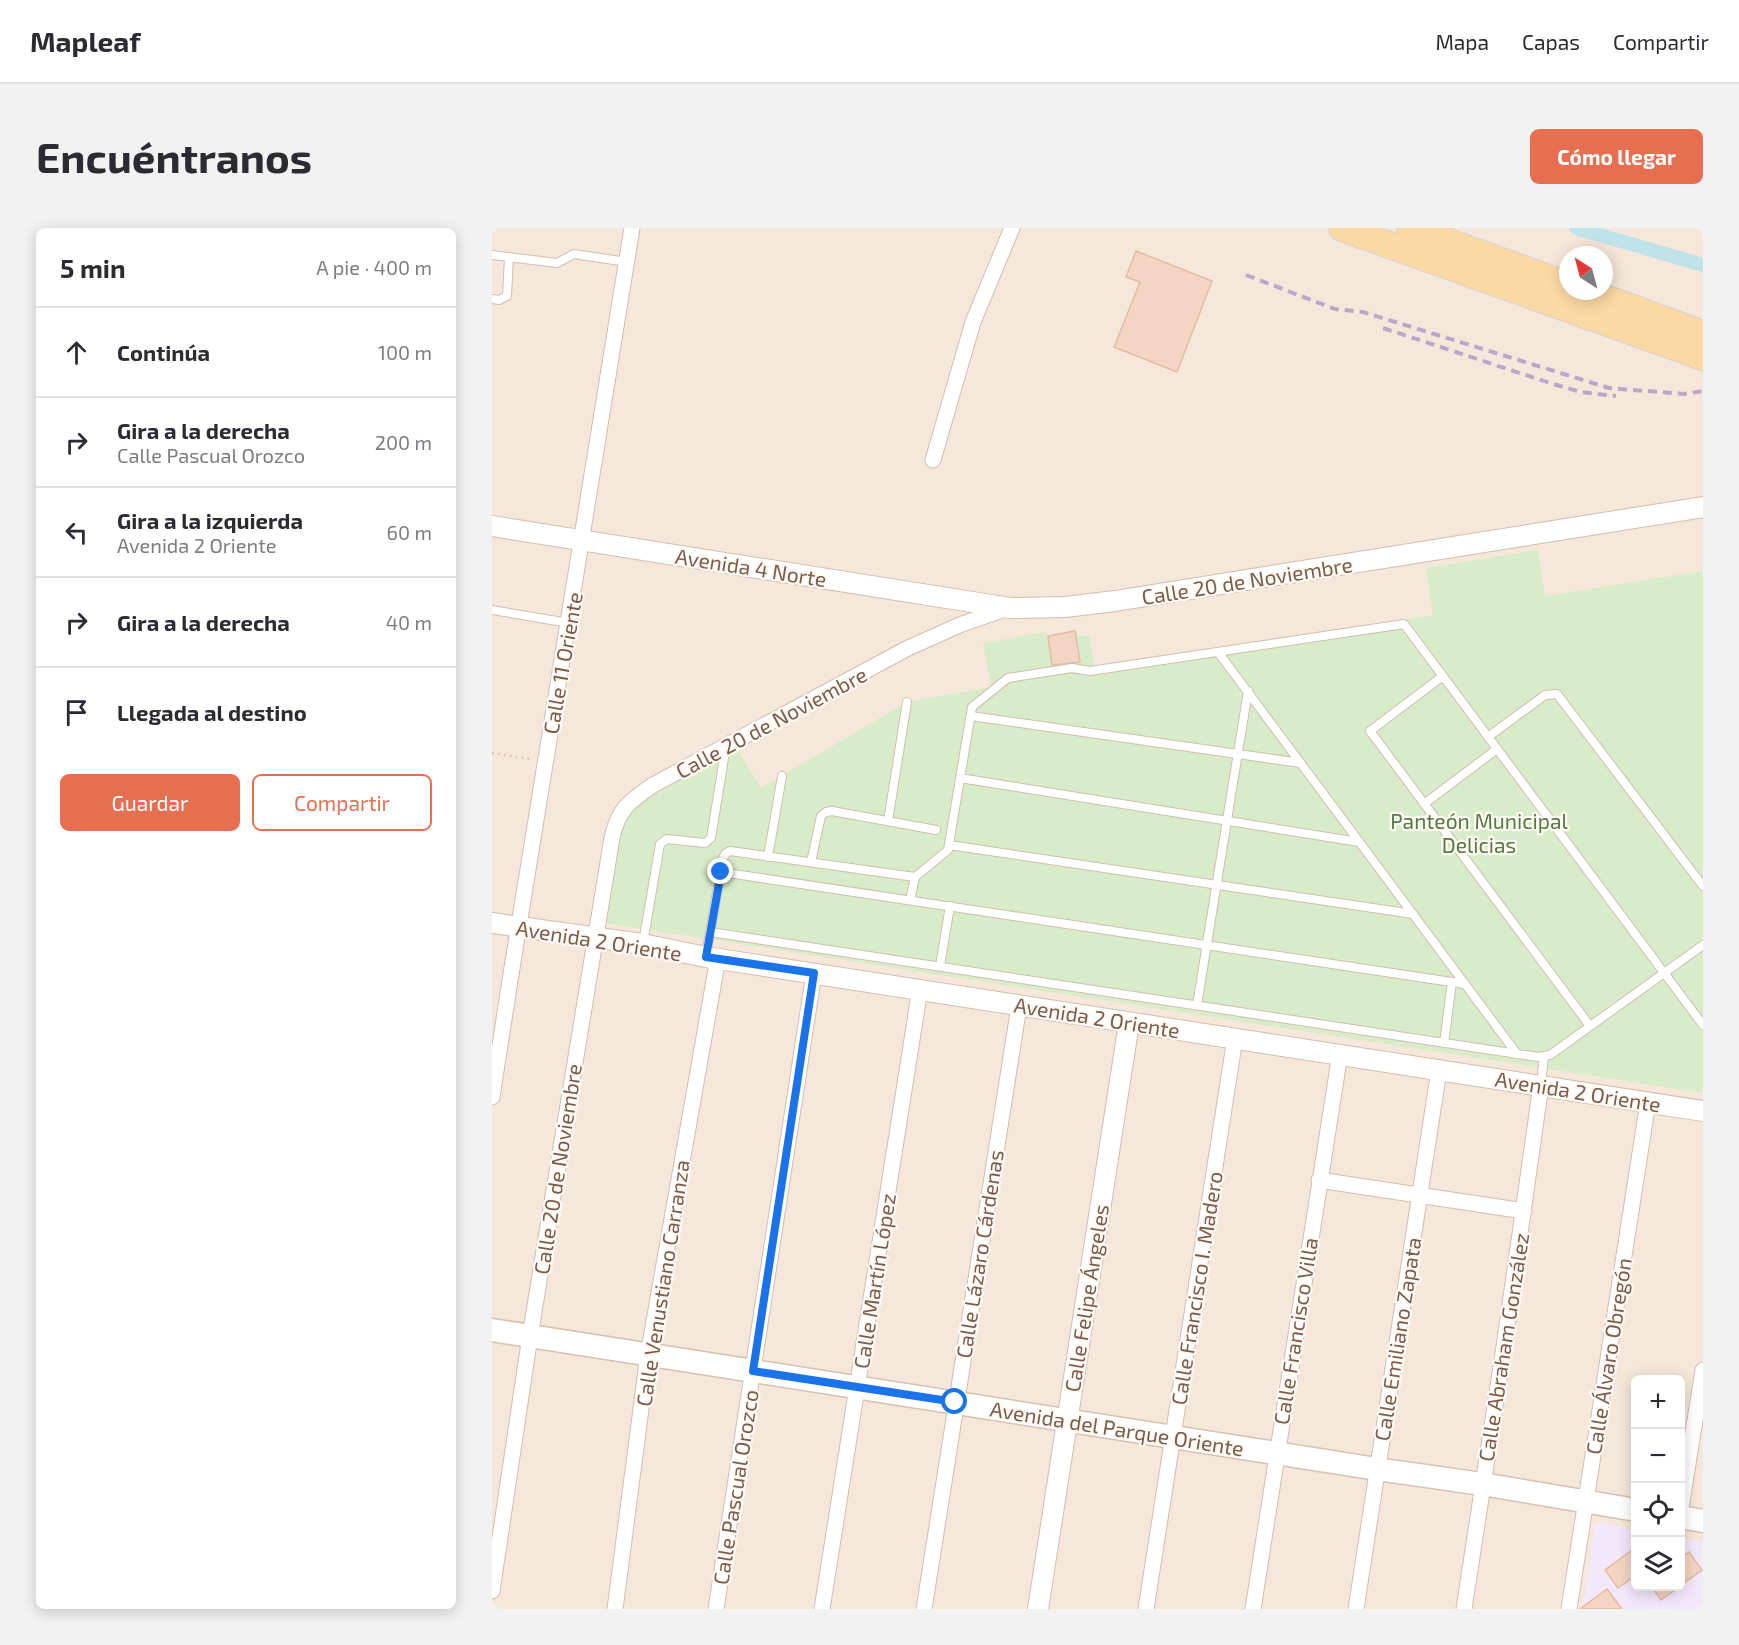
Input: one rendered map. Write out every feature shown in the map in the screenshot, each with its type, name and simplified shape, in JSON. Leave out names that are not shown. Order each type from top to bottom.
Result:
[{"type":"main road","points":[[1342,228],[1703,357]]},
{"type":"main road","points":[[1410,228],[1559,282]]},
{"type":"main road","points":[[1610,300],[1703,334]]},
{"type":"main road","name":"Avenida del Parque Oriente","points":[[492,1330],[1276,1454],[1482,1484],[1631,1509]]},
{"type":"main road","points":[[1685,1517],[1703,1521]]},
{"type":"street","name":"Calle 11 Oriente","points":[[492,1097],[632,228]]},
{"type":"street","points":[[933,460],[973,322],[1012,228]]},
{"type":"street","name":"Calle 20 de Noviembre","points":[[492,1591],[530,1336],[612,838],[618,815],[624,807],[653,785],[917,644],[962,624],[1010,608],[1065,607],[1115,601],[1703,507]]},
{"type":"street","name":"Avenida 4 Norte","points":[[492,526],[1010,608]]},
{"type":"street","name":"Avenida 2 Oriente","points":[[492,923],[642,944],[1129,1023],[1703,1111]]},
{"type":"street","name":"Calle Venustiano Carranza","points":[[615,1609],[648,1354],[712,957]]},
{"type":"street","name":"Calle Pascual Orozco","points":[[716,1609],[814,973]]},
{"type":"street","name":"Calle Martín López","points":[[822,1609],[920,989]]},
{"type":"street","name":"Calle Lázaro Cárdenas","points":[[924,1609],[1018,1005]]},
{"type":"street","name":"Calle Felipe Ángeles","points":[[1038,1609],[1129,1023]]},
{"type":"street","name":"Calle Francisco I. Madero","points":[[1146,1609],[1235,1038]]},
{"type":"street","name":"Calle Francisco Villa","points":[[1253,1609],[1340,1054]]},
{"type":"street","name":"Calle Emiliano Zapata","points":[[1356,1609],[1439,1070]]},
{"type":"street","name":"Calle Abraham González","points":[[1464,1609],[1541,1085]]},
{"type":"street","name":"Calle Álvaro Obregón","points":[[1569,1609],[1647,1102]]},
{"type":"street","points":[[1319,1180],[1524,1211]]},
{"type":"street","points":[[1685,1484],[1703,1370]]},
{"type":"lane","points":[[492,255],[557,263],[574,254],[627,262]]},
{"type":"lane","points":[[492,299],[499,300],[507,296],[509,257]]},
{"type":"lane","points":[[492,610],[569,623]]},
{"type":"lane","points":[[910,900],[915,877],[948,850],[972,707],[1008,678],[1072,668],[1090,671],[1404,624],[1703,1025]]},
{"type":"lane","points":[[1218,652],[1517,1054]]},
{"type":"lane","points":[[1443,676],[1370,731],[1590,1026]]},
{"type":"lane","points":[[1197,1005],[1248,691]]},
{"type":"lane","points":[[1488,737],[1545,695],[1557,694],[1703,886]]},
{"type":"lane","points":[[888,821],[907,702]]},
{"type":"lane","points":[[971,716],[1301,763]]},
{"type":"lane","points":[[642,944],[660,844],[667,839],[705,843],[711,838],[726,746]]},
{"type":"lane","points":[[1424,804],[1497,748]]},
{"type":"lane","points":[[768,857],[782,776]]},
{"type":"lane","points":[[960,778],[1359,842]]},
{"type":"lane","points":[[811,862],[821,816],[826,812],[832,811],[936,830]]},
{"type":"lane","points":[[949,845],[1413,914]]},
{"type":"lane","points":[[712,957],[710,932],[723,858],[730,851],[915,877]]},
{"type":"lane","points":[[721,872],[1465,984]]},
{"type":"lane","points":[[940,966],[950,906]]},
{"type":"lane","points":[[710,932],[1538,1058],[1550,1055],[1703,945]]},
{"type":"lane","points":[[1444,1043],[1452,982]]},
{"type":"lane","points":[[1541,1085],[1544,1056]]},
{"type":"path","points":[[492,753],[546,762]]},
{"type":"shaded area","points":[[492,228],[1703,228],[1703,1609],[492,1609]]},
{"type":"shaded area","points":[[1595,1522],[1631,1529],[1631,1591],[1685,1591],[1685,1539],[1703,1542],[1703,1609],[1583,1609]]},
{"type":"green space","name":"Panteón Municipal Delicias","points":[[1538,550],[1545,596],[1703,571],[1703,1093],[604,923],[622,814],[736,747],[761,788],[907,702],[991,687],[983,643],[1047,632],[1048,636],[1077,631],[1078,636],[1089,635],[1095,670],[1433,615],[1426,568]]},
{"type":"building","points":[[1136,251],[1212,281],[1177,372],[1114,347],[1140,282],[1126,277]]},
{"type":"building","points":[[1075,631],[1080,662],[1052,665],[1048,636]]},
{"type":"building","points":[[1631,1551],[1631,1579],[1618,1588],[1605,1570]]},
{"type":"building","points":[[1689,1552],[1702,1570],[1685,1582],[1685,1555]]},
{"type":"building","points":[[1607,1589],[1622,1609],[1580,1609]]},
{"type":"building","points":[[1655,1591],[1673,1591],[1661,1600]]},
{"type":"waterway","points":[[1576,228],[1703,265]]},
{"type":"railway","points":[[1246,275],[1335,309],[1363,312],[1609,388],[1684,394],[1703,391]]},
{"type":"railway","points":[[1383,328],[1553,384],[1581,392],[1616,396]]},
{"type":"route","points":[[721,872],[706,957],[814,973],[753,1371],[955,1402]]}]
